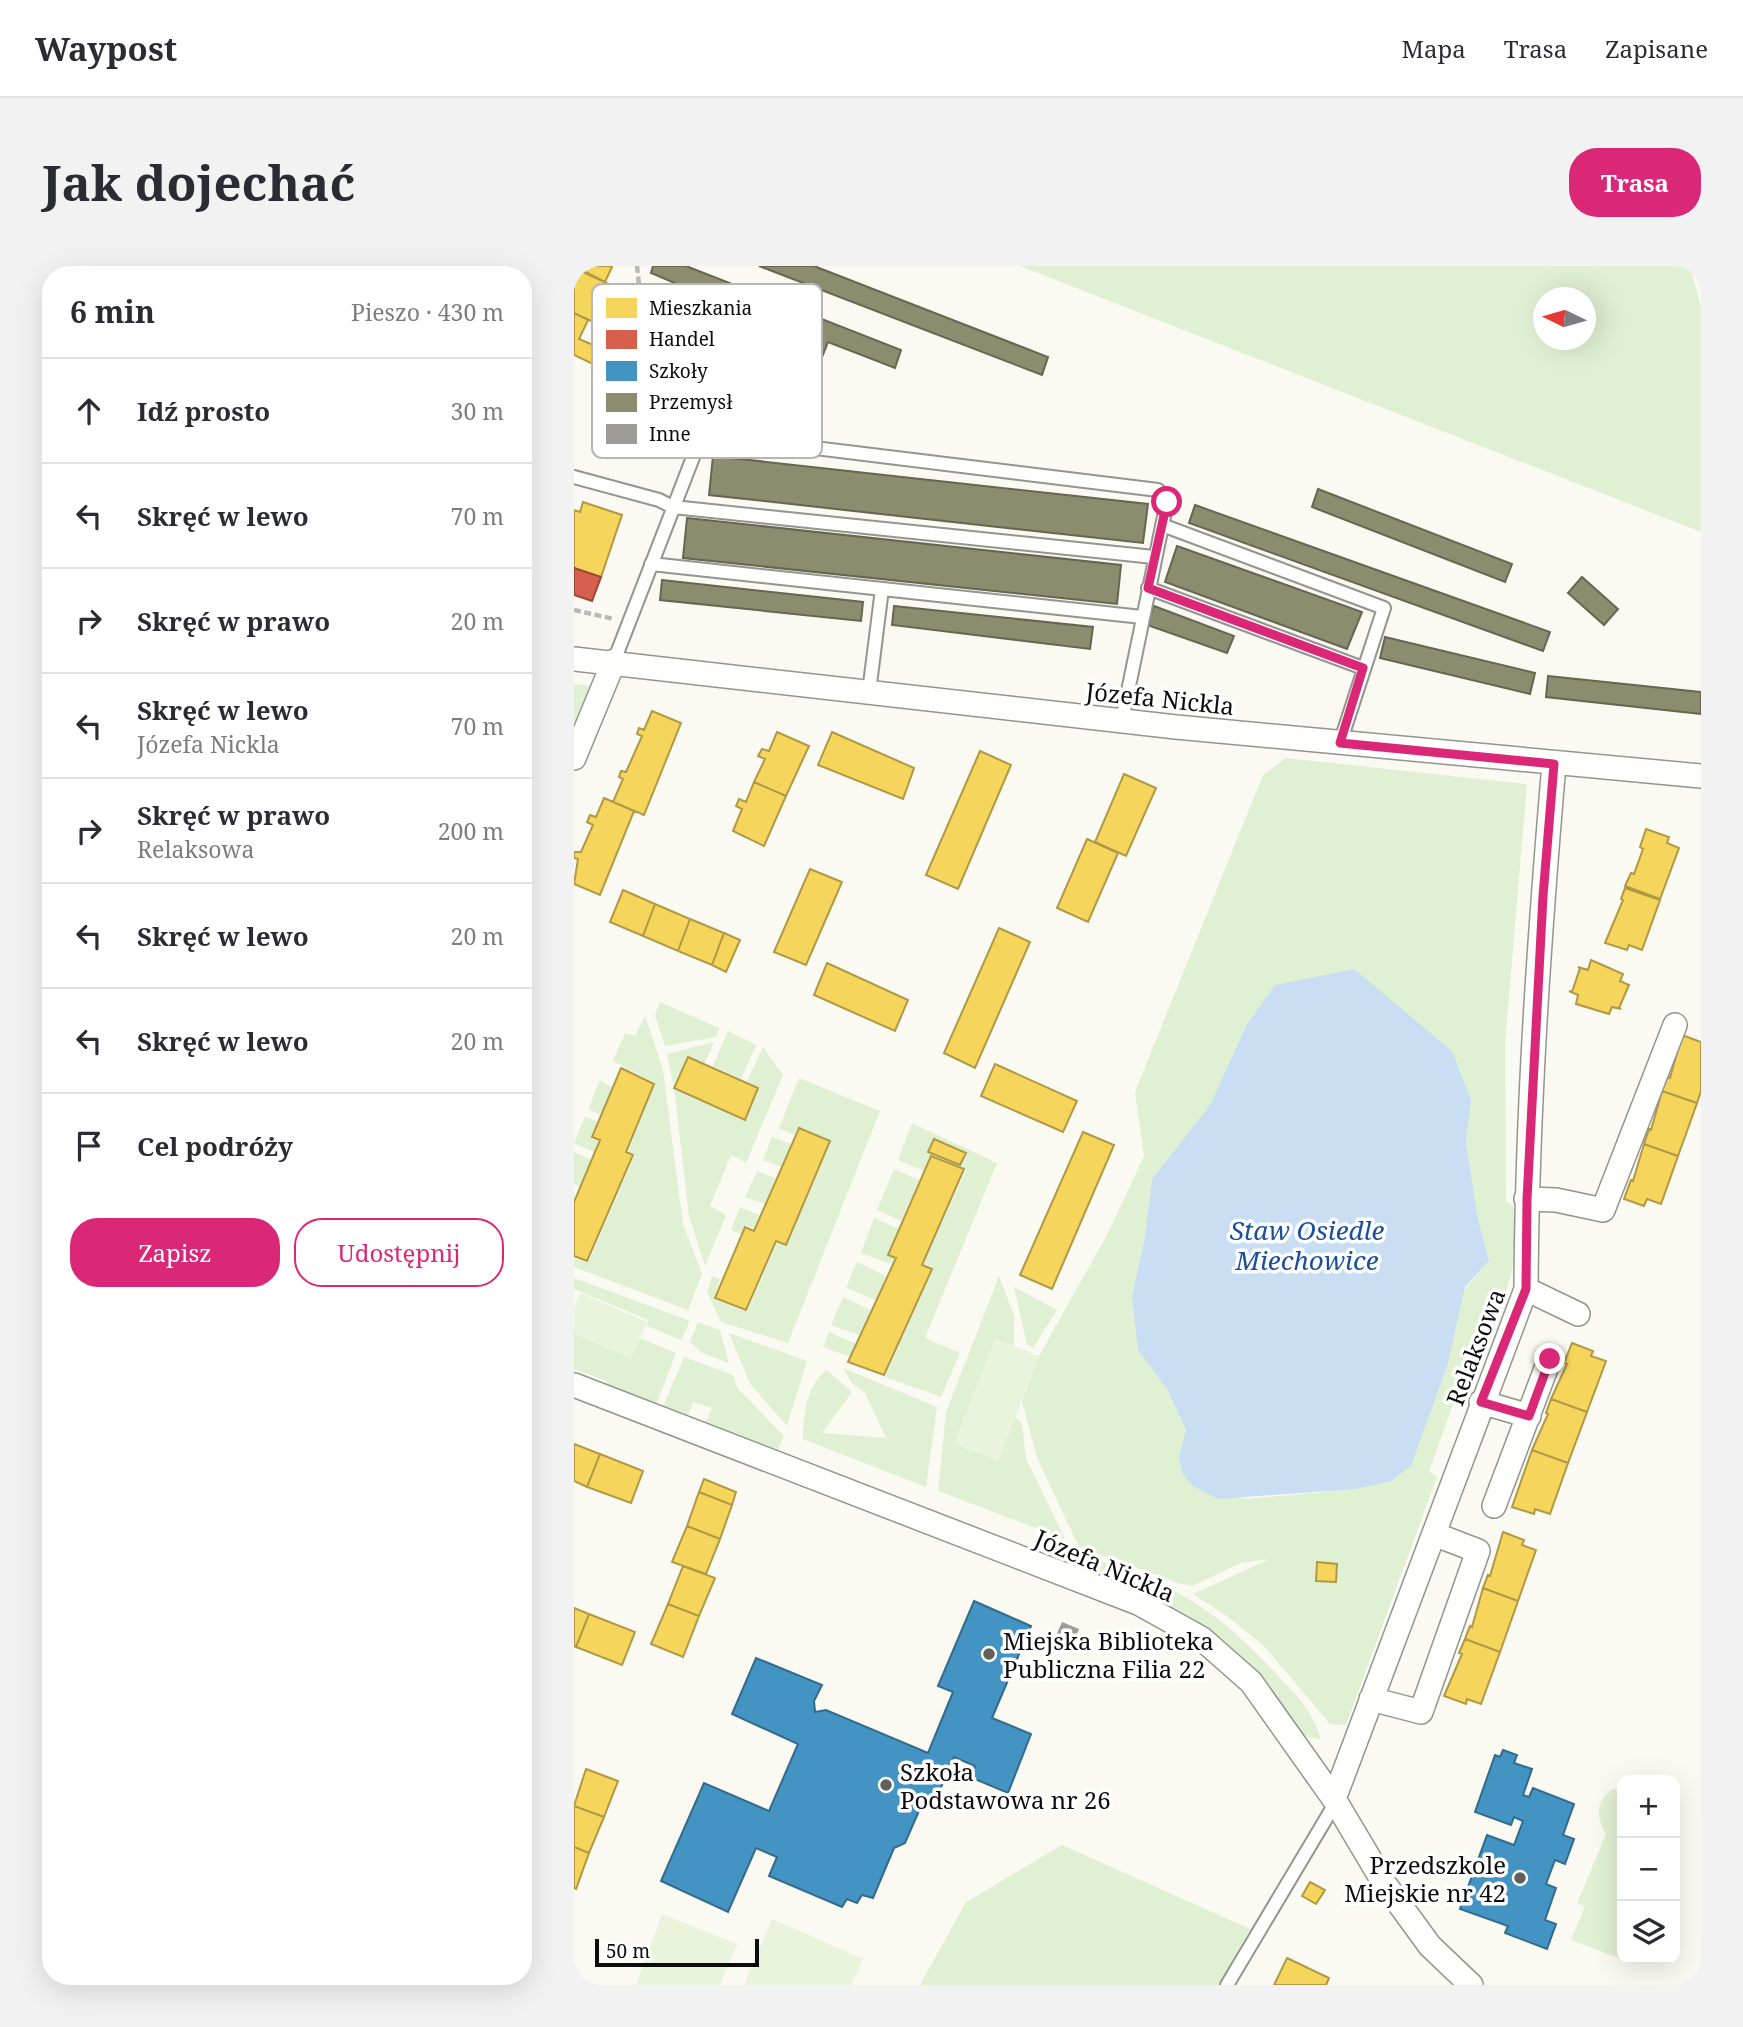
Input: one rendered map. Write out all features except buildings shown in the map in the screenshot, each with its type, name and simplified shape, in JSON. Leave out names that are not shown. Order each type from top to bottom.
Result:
[{"type":"street","name":"Józefa Nickla","points":[[574,659],[614,661],[869,692],[1340,743],[1701,776]]},
{"type":"street","points":[[574,758],[614,661]]},
{"type":"street","name":"Relaksowa","points":[[1335,1801],[1481,1402],[1526,1289],[1527,1199],[1543,896],[1554,764]]},
{"type":"street","points":[[1527,1199],[1556,1200],[1603,1210],[1675,1025]]},
{"type":"street","points":[[1526,1289],[1578,1314]]},
{"type":"street","points":[[1494,1506],[1550,1359]]},
{"type":"street","name":"Józefa Nickla","points":[[574,1385],[1138,1603],[1201,1638],[1251,1682],[1335,1801],[1384,1883],[1430,1946],[1471,1985]]},
{"type":"street","points":[[1481,1402],[1529,1416]]},
{"type":"street","points":[[1371,1699],[1421,1712],[1478,1551],[1434,1534]]},
{"type":"lane","points":[[822,449],[1158,490],[1167,502],[1122,720]]},
{"type":"lane","points":[[614,661],[693,458]]},
{"type":"lane","points":[[574,477],[659,500],[673,507],[1154,558]]},
{"type":"lane","points":[[1162,526],[1384,608],[1340,743]]},
{"type":"lane","points":[[650,564],[1142,617]]},
{"type":"lane","points":[[1148,588],[1363,668]]},
{"type":"lane","points":[[869,692],[882,589]]},
{"type":"lane","points":[[1227,1985],[1335,1801]]},
{"type":"path","points":[[637,266],[640,284]]},
{"type":"path","points":[[574,610],[627,622]]},
{"type":"green space","points":[[1020,266],[1690,266],[1701,307],[1701,532]]},
{"type":"green space","points":[[574,684],[592,686],[574,729]]},
{"type":"green space","points":[[1286,758],[1527,784],[1505,1044],[1506,1201],[1517,1209],[1512,1272],[1490,1342],[1475,1344],[1429,1471],[1437,1477],[1346,1725],[1330,1724],[1265,1647],[1227,1616],[1193,1594],[1270,1559],[1241,1563],[1192,1586],[1079,1547],[1037,1458],[1022,1401],[1039,1356],[1108,1233],[1144,1156],[1135,1092],[1263,775]],"holes":[[[1246,1026],[1471,1100],[1466,1143],[1478,1219],[1489,1261],[1463,1291],[1448,1363],[1434,1399],[1356,1489],[1244,1499],[1179,1457],[1186,1430],[1167,1389],[1138,1349],[1132,1297],[1145,1236],[1152,1179],[1210,1105]]]},
{"type":"green space","points":[[660,1002],[719,1028],[716,1037],[665,1046],[655,1015]]},
{"type":"green space","points":[[645,1016],[663,1070],[683,1224],[702,1274],[688,1310],[574,1267],[574,1258],[588,1263],[635,1155],[628,1152],[655,1083],[613,1061],[625,1033],[635,1036]]},
{"type":"green space","points":[[728,1031],[756,1045],[741,1079],[713,1066]]},
{"type":"green space","points":[[714,1042],[705,1063],[689,1057],[673,1084],[667,1054]]},
{"type":"green space","points":[[763,1047],[783,1075],[746,1163],[731,1155],[710,1206],[726,1215],[705,1266],[689,1216],[674,1087],[744,1120],[759,1088],[746,1083]]},
{"type":"green space","points":[[799,1078],[880,1111],[788,1343],[721,1322],[707,1292],[712,1276],[720,1279],[714,1299],[747,1312],[777,1243],[786,1247],[831,1142],[798,1127],[794,1135],[779,1128]]},
{"type":"green space","points":[[600,1080],[613,1088],[601,1115],[588,1109]]},
{"type":"green space","points":[[585,1116],[598,1122],[591,1137],[598,1140],[594,1152],[574,1143]]},
{"type":"green space","points":[[912,1123],[997,1163],[925,1338],[960,1353],[941,1397],[885,1377],[933,1269],[923,1265],[966,1170],[932,1154],[924,1171],[898,1160]]},
{"type":"green space","points":[[772,1137],[791,1144],[781,1167],[763,1160]]},
{"type":"green space","points":[[574,1152],[592,1160],[581,1187],[574,1184]]},
{"type":"green space","points":[[894,1169],[919,1180],[901,1221],[877,1210]]},
{"type":"green space","points":[[757,1171],[775,1178],[765,1204],[745,1197]]},
{"type":"green space","points":[[740,1207],[759,1215],[754,1228],[745,1225],[741,1234],[731,1230]]},
{"type":"green space","points":[[874,1218],[899,1229],[887,1253],[896,1258],[893,1265],[861,1253]]},
{"type":"green space","points":[[857,1262],[886,1276],[876,1300],[846,1288]]},
{"type":"green space","points":[[999,1276],[1014,1315],[1014,1346],[995,1339],[998,1461],[1015,1416],[1022,1424],[1026,1458],[1065,1539],[938,1491],[946,1412]]},
{"type":"green space","points":[[574,1278],[690,1321],[681,1340],[647,1326],[648,1320],[574,1289]]},
{"type":"green space","points":[[1014,1287],[1057,1310],[1033,1348],[1027,1344]]},
{"type":"green space","points":[[581,1293],[647,1322],[631,1358],[574,1333],[574,1307]]},
{"type":"green space","points":[[843,1297],[871,1310],[859,1335],[831,1325]]},
{"type":"green space","points":[[698,1322],[720,1330],[729,1363],[702,1353],[690,1342]]},
{"type":"green space","points":[[829,1332],[856,1344],[850,1357],[823,1347]]},
{"type":"green space","points":[[574,1333],[631,1358],[640,1338],[676,1353],[656,1405],[604,1388],[607,1381],[574,1369]]},
{"type":"green space","points":[[729,1333],[807,1361],[787,1426],[750,1384]]},
{"type":"green space","points":[[995,1339],[1039,1356],[998,1461],[954,1444]]},
{"type":"green space","points":[[684,1357],[733,1375],[738,1389],[784,1436],[778,1450],[705,1423],[712,1408],[693,1402],[688,1415],[663,1407]]},
{"type":"green space","points":[[843,1368],[937,1407],[926,1487],[803,1439],[805,1410],[811,1391],[827,1370],[852,1392],[822,1433],[886,1438],[865,1393],[852,1383]]},
{"type":"green space","points":[[1061,1547],[1164,1586],[1207,1611],[1230,1629],[1293,1692],[1310,1714],[1321,1740],[1301,1735],[1195,1623],[1138,1592],[1061,1563]]},
{"type":"green space","points":[[1617,1789],[1617,1957],[1571,1940],[1585,1906],[1577,1903],[1606,1834],[1600,1821],[1599,1809],[1607,1794]]},
{"type":"green space","points":[[1062,1845],[1250,1929],[1218,1985],[920,1985],[966,1902]]},
{"type":"green space","points":[[662,1914],[737,1944],[720,1985],[636,1985]]},
{"type":"green space","points":[[772,1919],[863,1959],[851,1985],[744,1985]]},
{"type":"water","name":"Staw Osiedle Miechowice","points":[[1354,969],[1452,1051],[1471,1100],[1466,1143],[1478,1219],[1489,1261],[1465,1287],[1448,1363],[1411,1466],[1391,1481],[1356,1489],[1218,1499],[1193,1486],[1182,1473],[1179,1457],[1186,1430],[1167,1389],[1138,1350],[1132,1297],[1145,1236],[1152,1179],[1210,1105],[1246,1026],[1275,985]]},
{"type":"place","name":"Miejska Biblioteka Publiczna Filia 22","points":[[989,1654]]},
{"type":"place","name":"Szkoła Podstawowa nr 26","points":[[886,1785]]},
{"type":"place","name":"Przedszkole Miejskie nr 42","points":[[1520,1878]]},
{"type":"route","points":[[1167,502],[1148,588],[1363,668],[1340,743],[1554,764],[1543,896],[1527,1199],[1526,1289],[1481,1402],[1529,1416],[1550,1359]]}]
